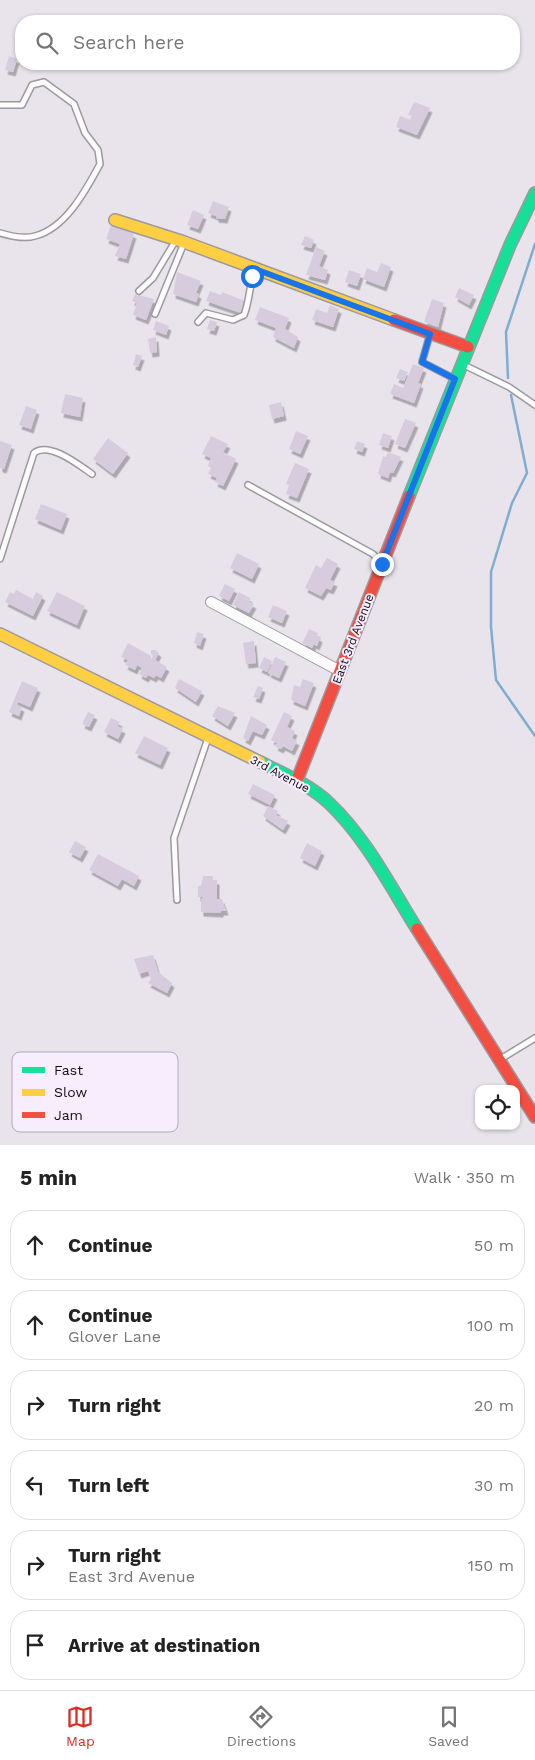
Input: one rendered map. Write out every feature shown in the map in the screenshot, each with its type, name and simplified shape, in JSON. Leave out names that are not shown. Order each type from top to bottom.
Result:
[{"type":"street","name":"East 3rd Avenue","points":[[297,780],[455,379],[510,245],[535,193]]},
{"type":"street","points":[[115,220],[180,241],[468,348]]},
{"type":"street","points":[[211,602],[340,671]]},
{"type":"street","name":"3rd Avenue","points":[[0,634],[297,780],[328,802],[355,831],[535,1117]]},
{"type":"lane","points":[[0,105],[22,105],[32,85],[44,82],[74,104],[85,133],[98,150],[100,164],[85,191],[57,225],[35,236],[12,236],[0,233]]},
{"type":"lane","points":[[139,291],[152,278],[180,241]]},
{"type":"lane","points":[[156,314],[180,241]]},
{"type":"lane","points":[[198,322],[206,313],[232,320],[244,315],[255,269]]},
{"type":"lane","points":[[430,334],[422,362],[455,379]]},
{"type":"lane","points":[[462,364],[509,386],[535,405]]},
{"type":"lane","points":[[0,559],[34,452],[42,449],[58,452],[92,474]]},
{"type":"lane","points":[[248,485],[373,554],[382,564]]},
{"type":"lane","points":[[177,900],[174,838],[208,737]]},
{"type":"lane","points":[[498,1060],[535,1038]]},
{"type":"building","points":[[9,56],[15,58],[13,72],[5,70]]},
{"type":"building","points":[[414,102],[430,108],[417,135],[396,127],[400,116],[411,120],[412,116],[408,115]]},
{"type":"building","points":[[213,201],[229,207],[225,219],[216,218],[216,216],[208,213]]},
{"type":"building","points":[[193,210],[204,215],[198,229],[187,225]]},
{"type":"building","points":[[111,225],[134,234],[126,259],[115,256],[120,244],[106,239]]},
{"type":"building","points":[[305,236],[314,240],[311,248],[301,245]]},
{"type":"building","points":[[316,247],[325,251],[319,266],[328,270],[325,280],[306,275]]},
{"type":"building","points":[[381,263],[391,267],[384,287],[363,279],[367,268],[377,272]]},
{"type":"building","points":[[349,270],[361,274],[357,286],[345,282]]},
{"type":"building","points":[[177,272],[201,281],[196,293],[199,294],[196,302],[173,294]]},
{"type":"building","points":[[459,288],[474,295],[469,305],[455,297]]},
{"type":"building","points":[[210,291],[221,295],[222,292],[245,301],[241,313],[206,301]]},
{"type":"building","points":[[135,294],[154,299],[146,320],[133,315],[137,303],[132,301]]},
{"type":"building","points":[[432,299],[444,303],[438,327],[424,322]]},
{"type":"building","points":[[330,305],[339,309],[333,327],[312,320],[316,309],[327,313]]},
{"type":"building","points":[[260,307],[289,318],[285,329],[298,337],[294,348],[273,337],[276,328],[255,320]]},
{"type":"building","points":[[210,320],[217,322],[214,331],[207,329]]},
{"type":"building","points":[[156,321],[169,326],[166,335],[153,330]]},
{"type":"building","points":[[156,337],[157,352],[150,353],[148,339]]},
{"type":"building","points":[[136,354],[142,356],[138,367],[133,365]]},
{"type":"building","points":[[413,364],[424,368],[418,383],[421,384],[414,403],[390,394],[394,384],[403,388]]},
{"type":"building","points":[[400,369],[408,372],[404,381],[396,378]]},
{"type":"building","points":[[65,394],[83,398],[80,417],[61,413]]},
{"type":"building","points":[[281,402],[284,416],[272,419],[269,405]]},
{"type":"building","points":[[26,406],[37,410],[31,429],[19,425]]},
{"type":"building","points":[[405,419],[416,423],[405,448],[395,444]]},
{"type":"building","points":[[296,431],[308,436],[300,454],[289,449]]},
{"type":"building","points":[[383,433],[392,436],[388,448],[379,445]]},
{"type":"building","points":[[211,436],[228,444],[223,452],[236,459],[223,486],[215,482],[217,478],[208,474],[211,468],[208,466],[211,458],[202,454]]},
{"type":"building","points":[[108,438],[128,453],[113,474],[93,459]]},
{"type":"building","points":[[0,441],[12,445],[4,469],[0,468]]},
{"type":"building","points":[[357,441],[365,444],[362,452],[354,449]]},
{"type":"building","points":[[388,452],[401,457],[393,473],[390,472],[388,478],[378,474],[383,456],[386,457]]},
{"type":"building","points":[[295,463],[309,469],[297,498],[286,494],[289,485],[286,484]]},
{"type":"building","points":[[41,504],[67,514],[61,530],[35,519]]},
{"type":"building","points":[[237,553],[259,564],[252,579],[230,568]]},
{"type":"building","points":[[327,558],[338,564],[330,580],[335,582],[331,590],[326,588],[321,596],[305,588],[316,565],[321,568]]},
{"type":"building","points":[[225,584],[235,589],[229,601],[219,596]]},
{"type":"building","points":[[16,590],[33,599],[36,592],[43,596],[33,616],[5,602],[10,592],[14,594]]},
{"type":"building","points":[[57,592],[85,606],[77,625],[47,611]]},
{"type":"building","points":[[239,592],[250,598],[249,602],[254,604],[249,613],[233,605]]},
{"type":"building","points":[[273,605],[287,611],[282,623],[268,617]]},
{"type":"building","points":[[309,629],[318,633],[317,636],[320,638],[317,646],[314,644],[312,648],[302,643]]},
{"type":"building","points":[[197,632],[204,634],[200,646],[194,643]]},
{"type":"building","points":[[254,641],[256,663],[246,664],[243,643]]},
{"type":"building","points":[[128,643],[151,656],[151,659],[153,656],[151,650],[156,650],[159,653],[155,660],[167,667],[161,678],[156,675],[154,678],[148,675],[146,678],[139,674],[142,668],[137,665],[135,670],[125,665],[128,660],[121,657]]},
{"type":"building","points":[[264,657],[272,661],[267,672],[259,668]]},
{"type":"building","points":[[275,657],[286,662],[279,678],[268,673]]},
{"type":"building","points":[[179,679],[202,691],[196,702],[175,688]]},
{"type":"building","points":[[303,679],[314,683],[305,706],[291,700],[294,685],[300,687]]},
{"type":"building","points":[[22,681],[38,688],[30,707],[18,702],[17,705],[22,707],[19,716],[9,712]]},
{"type":"building","points":[[258,686],[263,688],[259,699],[253,697]]},
{"type":"building","points":[[218,706],[235,713],[228,726],[212,716]]},
{"type":"building","points":[[88,712],[95,715],[89,727],[82,724]]},
{"type":"building","points":[[284,712],[292,716],[287,727],[295,731],[292,738],[297,741],[292,751],[283,746],[281,749],[275,746],[277,743],[271,740]]},
{"type":"building","points":[[251,716],[267,725],[262,735],[253,731],[248,741],[243,738]]},
{"type":"building","points":[[111,718],[120,722],[117,726],[123,729],[118,739],[104,732]]},
{"type":"building","points":[[144,736],[168,748],[160,765],[135,753]]},
{"type":"building","points":[[253,784],[275,795],[270,805],[248,794]]},
{"type":"building","points":[[268,806],[278,811],[276,815],[288,821],[283,830],[263,816]]},
{"type":"building","points":[[75,841],[86,847],[80,858],[69,852]]},
{"type":"building","points":[[307,843],[322,851],[315,866],[300,858]]},
{"type":"building","points":[[98,854],[139,876],[134,886],[122,879],[118,886],[89,870]]},
{"type":"building","points":[[203,876],[213,876],[213,880],[217,880],[217,899],[222,899],[226,911],[221,911],[221,913],[201,912],[201,900],[203,897],[198,897],[198,886],[201,886]]},
{"type":"building","points":[[153,955],[158,972],[172,983],[167,993],[148,983],[151,979],[148,971],[139,974],[134,959]]},
{"type":"waterway","points":[[508,378],[506,332],[535,244]]},
{"type":"waterway","points":[[511,395],[527,473],[512,503],[491,572],[491,627],[496,680],[535,736]]},
{"type":"traffic: fast","points":[[409,496],[510,245],[535,193]]},
{"type":"traffic: fast","points":[[260,762],[296,780],[329,803],[355,831],[417,929]]},
{"type":"traffic: slow","points":[[115,220],[184,242],[394,320]]},
{"type":"traffic: slow","points":[[0,634],[260,762]]},
{"type":"traffic: jam","points":[[394,320],[468,347]]},
{"type":"traffic: jam","points":[[297,780],[409,496]]},
{"type":"traffic: jam","points":[[417,929],[535,1117]]},
{"type":"route","points":[[252,276],[255,269],[430,334],[422,362],[455,379],[382,564]]}]
